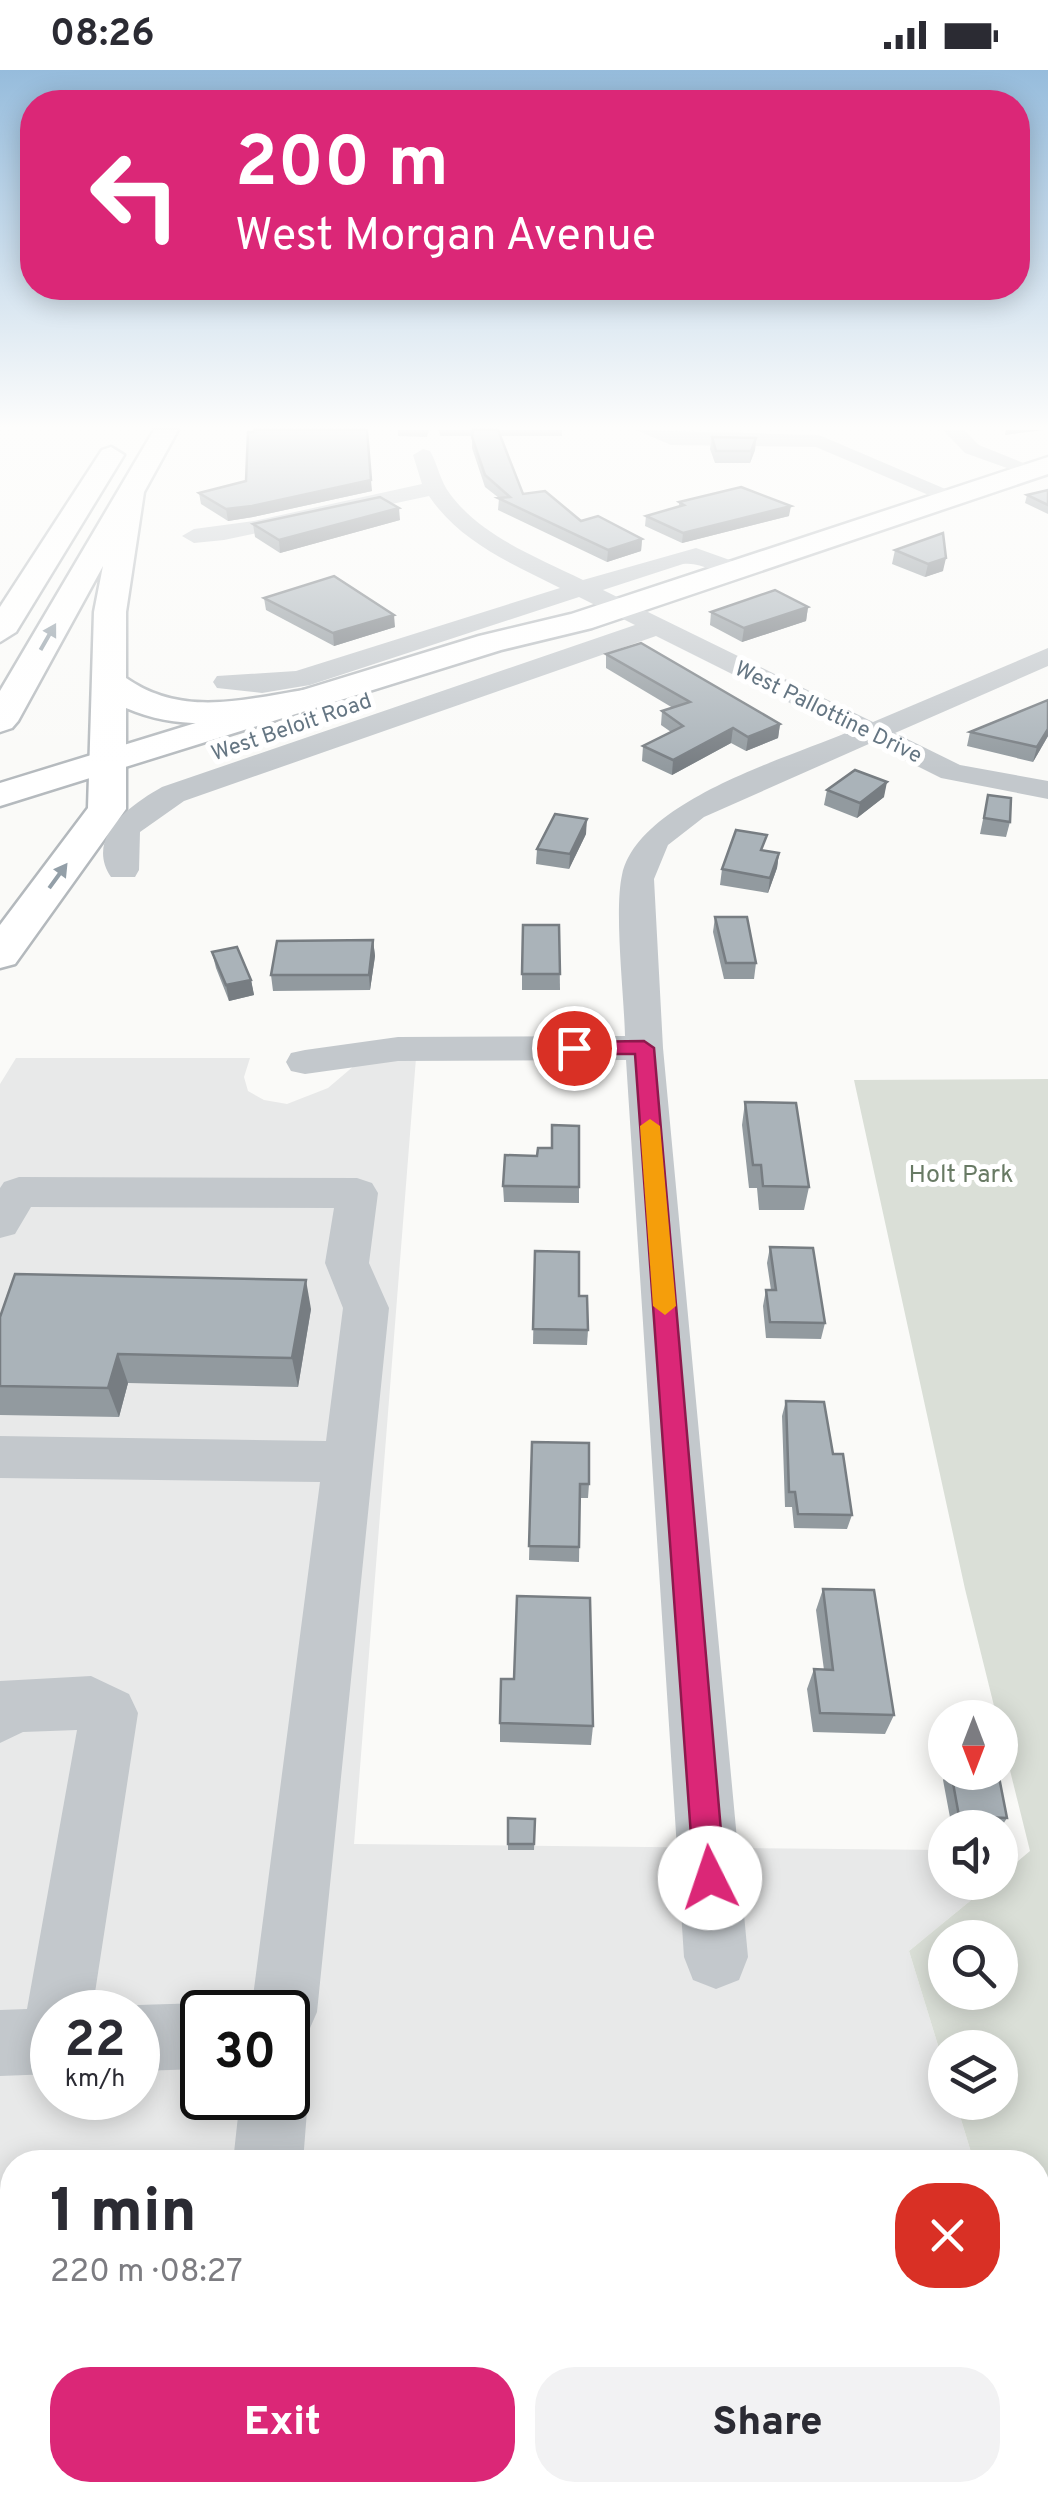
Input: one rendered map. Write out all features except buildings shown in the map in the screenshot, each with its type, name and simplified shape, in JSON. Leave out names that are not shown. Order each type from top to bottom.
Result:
[{"type":"main road","points":[[18,553],[27,543]]},
{"type":"main road","points":[[0,632],[55,543]]},
{"type":"main road","points":[[0,722],[102,543]]},
{"type":"main road","points":[[0,955],[107,809],[110,612],[122,543]]},
{"type":"main road","name":"West Beloit Road","points":[[12,807],[580,605],[618,608],[809,543]]},
{"type":"main road","name":"West Beloit Road","points":[[108,774],[519,649],[580,605]]},
{"type":"main road","points":[[108,681],[140,706],[179,714],[204,715],[304,700]]},
{"type":"street","points":[[491,543],[580,605]]},
{"type":"street","points":[[226,682],[262,685],[300,679],[580,605],[696,555],[732,569]]},
{"type":"street","name":"West Pallottine Drive","points":[[618,608],[952,772],[1048,790]]},
{"type":"street","points":[[124,870],[118,851],[122,834],[138,816],[173,794],[656,626]]},
{"type":"street","points":[[716,1957],[644,1048],[636,879],[646,850],[662,831],[693,810],[876,734],[1048,656]]},
{"type":"street","points":[[305,1062],[398,1049],[644,1048]]},
{"type":"street","points":[[0,1223],[19,1192],[357,1193],[347,1263],[366,1308],[286,1990]]},
{"type":"street","points":[[0,1457],[348,1462]]},
{"type":"street","points":[[0,1716],[8,1705],[91,1704],[109,1713],[63,1990]]},
{"type":"street","points":[[0,2043],[30,2042]]},
{"type":"street","points":[[269,2150],[272,2120]]},
{"type":"shaded area","points":[[16,1058],[250,1058],[244,1077],[248,1091],[264,1100],[287,1104],[328,1088],[355,1065],[416,1058],[354,1844],[928,1850],[928,1900],[971,1900],[947,1920],[928,1920],[928,1935],[909,1951],[933,2030],[928,2030],[928,2120],[961,2120],[970,2150],[0,2150],[0,1084]]},
{"type":"green space","name":"Holt Park","points":[[1048,1079],[1048,2150],[970,2150],[961,2120],[1018,2120],[1018,2030],[933,2030],[909,1951],[928,1935],[928,2010],[1018,2010],[1018,1920],[947,1920],[971,1900],[1018,1900],[1018,1861],[1030,1851],[1015,1790],[1018,1790],[1018,1700],[993,1700],[854,1080]]},
{"type":"slow traffic","points":[[650,1126],[665,1306]]},
{"type":"route","points":[[574,1048],[644,1048],[710,1878]]}]
